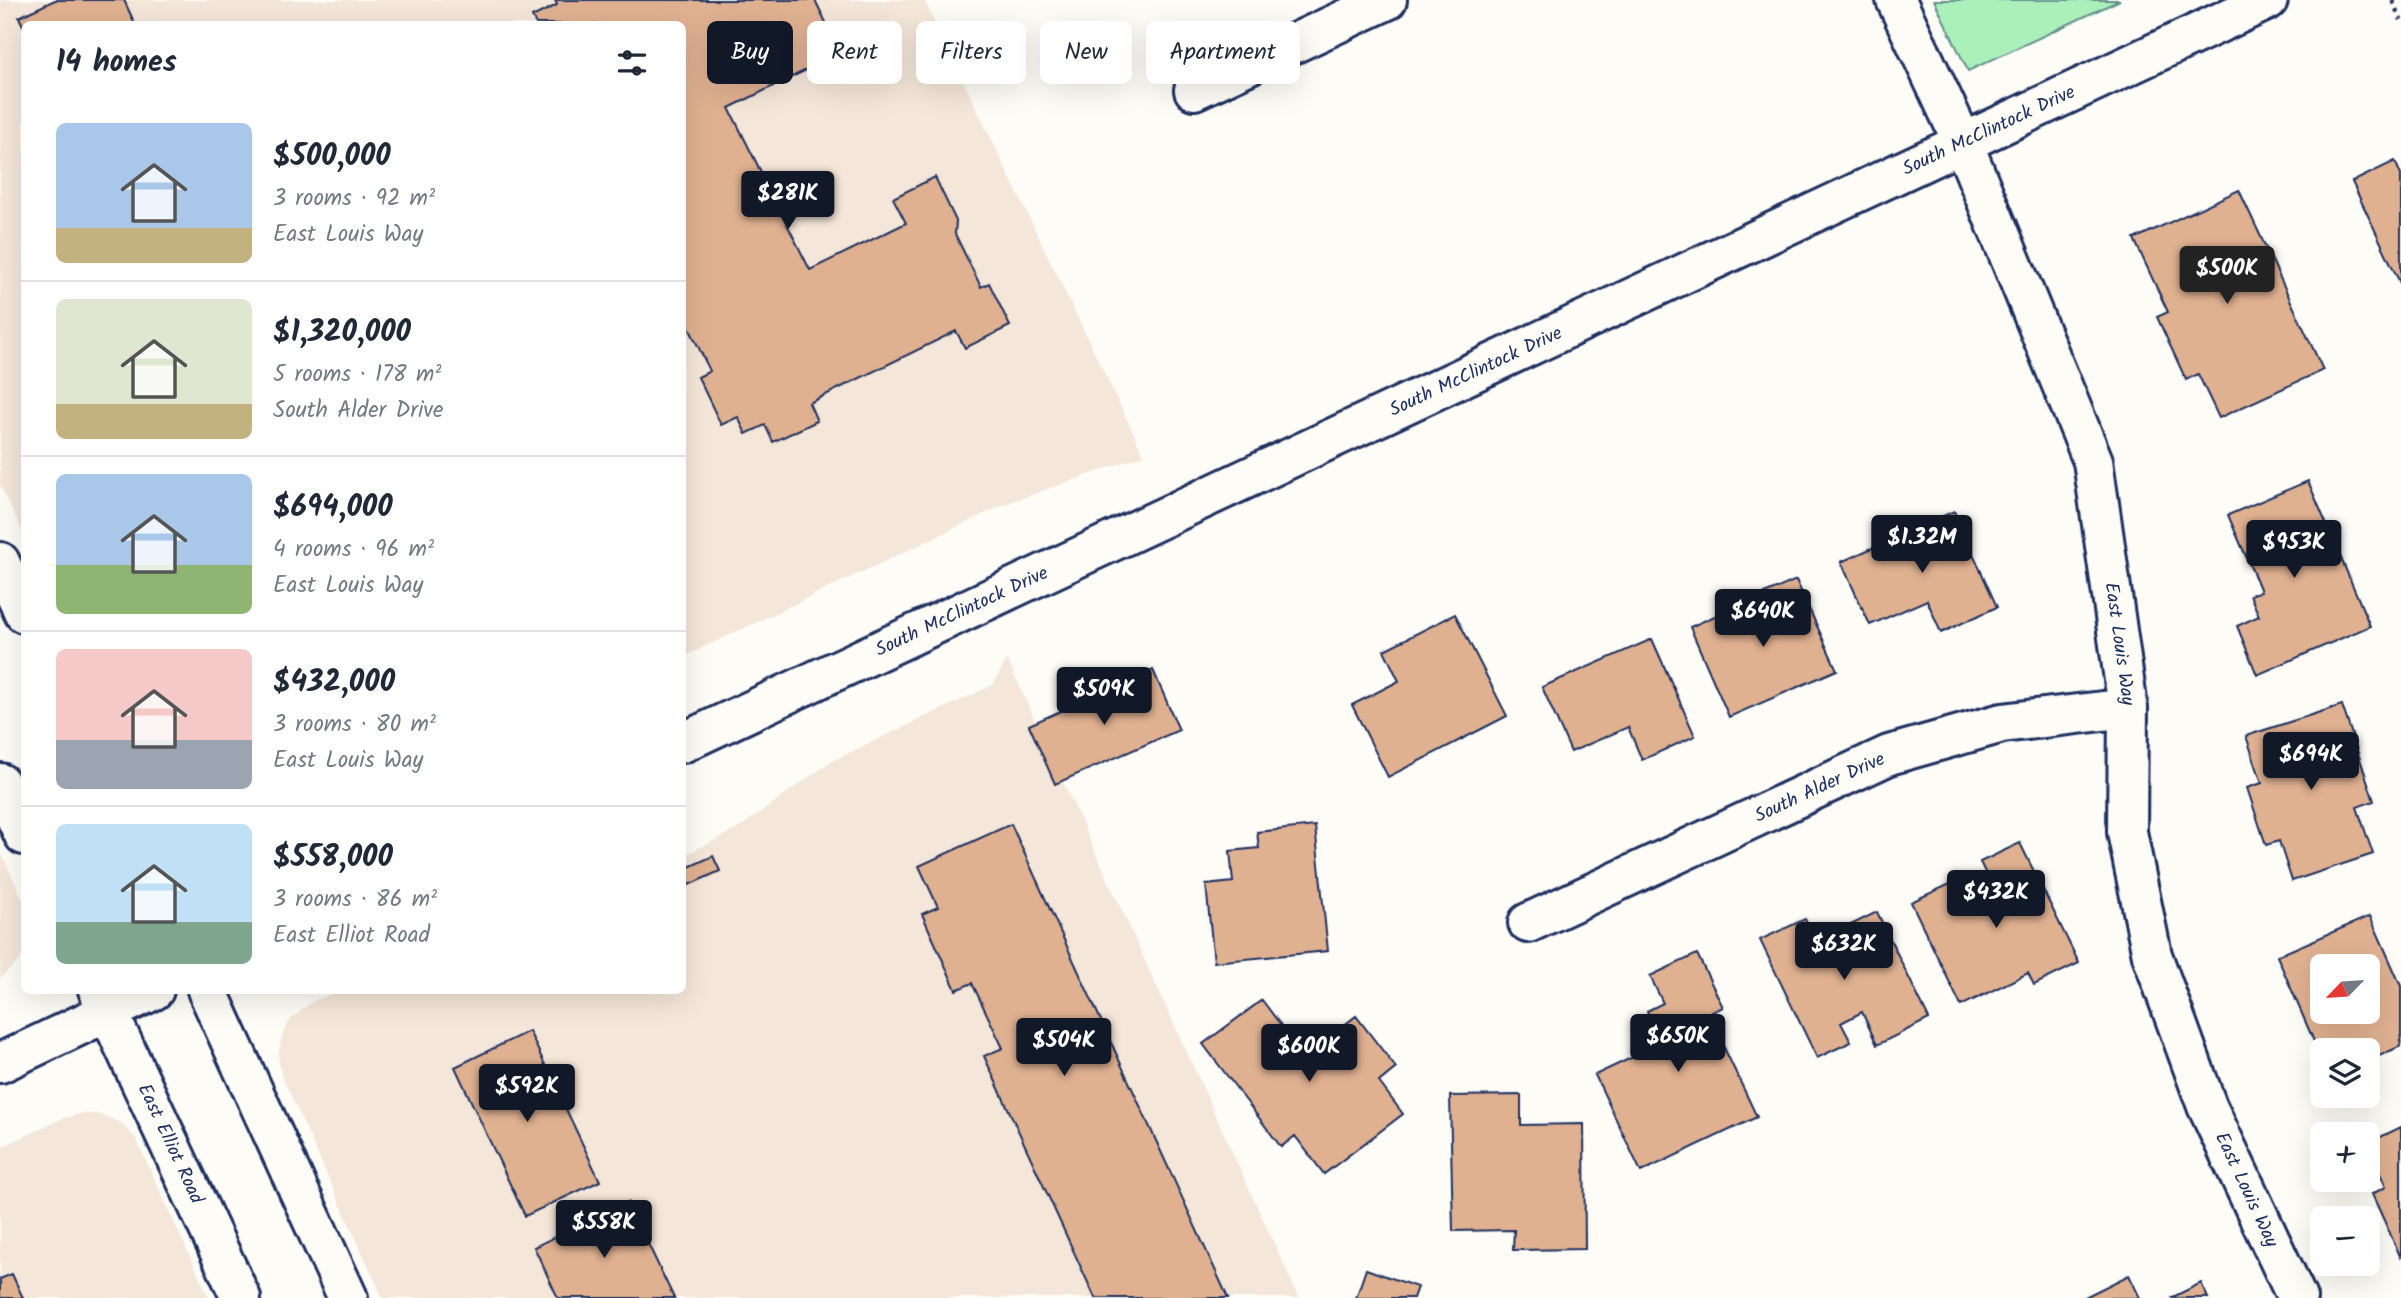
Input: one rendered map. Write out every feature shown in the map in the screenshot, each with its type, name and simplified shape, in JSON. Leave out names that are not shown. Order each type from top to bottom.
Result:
[{"type":"main road","points":[[1194,90],[1387,0]]},
{"type":"main road","name":"East Louis Way","points":[[1896,0],[1963,144],[2093,461],[2128,708],[2127,832],[2152,954],[2207,1106],[2297,1298]]},
{"type":"main road","name":"South McClintock Drive","points":[[686,741],[2268,0]]},
{"type":"main road","points":[[0,562],[21,607]]},
{"type":"main road","name":"South Alder Drive","points":[[1528,923],[1889,755],[2002,723],[2128,708]]},
{"type":"main road","points":[[0,783],[21,828]]},
{"type":"main road","points":[[0,1063],[103,1001],[135,994]]},
{"type":"main road","points":[[209,994],[348,1298]]},
{"type":"main road","name":"East Elliot Road","points":[[103,1001],[241,1298]]},
{"type":"path","points":[[2392,0],[2401,20]]},
{"type":"shaded area","points":[[0,0],[924,0],[934,21],[916,21],[916,84],[965,84],[1144,455],[1005,504],[686,656],[686,21],[21,21],[21,529],[0,485]]},
{"type":"shaded area","points":[[1007,659],[1299,1298],[383,1298],[281,1074],[278,1055],[283,1033],[291,1019],[313,1001],[331,994],[686,994],[686,854],[739,828],[830,762],[993,685]]},
{"type":"shaded area","points":[[0,851],[21,896],[21,958],[0,978]]},
{"type":"shaded area","points":[[80,1114],[98,1114],[121,1123],[136,1139],[209,1298],[0,1298],[0,1148],[61,1119]]},
{"type":"green space","points":[[1934,0],[2120,0],[1968,71]]},
{"type":"building","points":[[55,0],[124,0],[134,21],[21,21],[19,17]]},
{"type":"building","points":[[555,0],[815,0],[825,21],[807,21],[807,70],[793,77],[793,21],[707,21],[707,84],[778,84],[729,108],[810,270],[906,223],[893,198],[935,177],[956,221],[955,234],[981,287],[989,283],[1010,326],[965,348],[956,331],[809,403],[817,421],[773,442],[765,425],[746,434],[738,417],[721,425],[698,377],[710,371],[686,321],[686,21],[534,21],[532,17],[557,5]]},
{"type":"building","points":[[2395,161],[2401,175],[2401,285],[2352,182]]},
{"type":"building","points":[[2239,190],[2323,370],[2219,418],[2198,374],[2186,380],[2157,317],[2168,312],[2134,239]]},
{"type":"building","points":[[2308,481],[2370,626],[2257,675],[2237,626],[2259,616],[2250,595],[2261,591],[2228,515]]},
{"type":"building","points":[[1954,511],[1997,607],[1941,633],[1927,600],[1870,625],[1841,562]]},
{"type":"building","points":[[1796,580],[1837,670],[1729,717],[1690,627]]},
{"type":"building","points":[[1455,614],[1507,716],[1388,777],[1352,705],[1399,681],[1384,650]]},
{"type":"building","points":[[1652,639],[1695,736],[1642,760],[1628,727],[1571,752],[1542,687]]},
{"type":"building","points":[[1153,670],[1179,730],[1055,784],[1029,725]]},
{"type":"building","points":[[2342,705],[2374,801],[2357,807],[2373,854],[2292,881],[2279,841],[2266,845],[2247,788],[2262,783],[2246,736]]},
{"type":"building","points":[[1011,824],[1228,1298],[1095,1298],[984,1056],[1003,1048],[972,983],[956,990],[922,914],[938,907],[919,866]]},
{"type":"building","points":[[1315,826],[1328,951],[1214,962],[1206,885],[1233,882],[1230,851],[1259,848],[1257,832]]},
{"type":"building","points":[[2020,843],[2079,963],[2034,985],[2028,973],[1961,1006],[1911,902],[1950,884],[1963,909],[1995,893],[1980,862]]},
{"type":"building","points":[[713,856],[720,871],[689,885],[686,868]]},
{"type":"building","points":[[1877,912],[1929,1019],[1877,1045],[1862,1012],[1841,1023],[1851,1042],[1817,1058],[1760,940],[1805,919],[1816,942]]},
{"type":"building","points":[[2370,916],[2401,986],[2401,1046],[2380,1056],[2380,1038],[2312,1038],[2277,956]]},
{"type":"building","points":[[1697,954],[1723,1007],[1708,1014],[1757,1117],[1641,1172],[1595,1075],[1663,1043],[1647,1011],[1663,1003],[1650,976]]},
{"type":"building","points":[[1262,1000],[1304,1056],[1356,1016],[1396,1068],[1379,1082],[1403,1114],[1324,1174],[1295,1136],[1281,1147],[1203,1044]]},
{"type":"building","points":[[529,1031],[600,1181],[525,1216],[455,1067]]},
{"type":"building","points":[[1521,1095],[1521,1125],[1584,1124],[1585,1249],[1513,1250],[1514,1230],[1453,1231],[1450,1096]]},
{"type":"building","points":[[2401,1127],[2401,1258],[2380,1212],[2380,1206],[2377,1206],[2372,1194],[2386,1187],[2380,1173],[2380,1137]]},
{"type":"building","points":[[628,1202],[674,1298],[558,1298],[534,1247]]},
{"type":"building","points":[[1366,1269],[1417,1287],[1413,1298],[1356,1298]]},
{"type":"building","points":[[12,1274],[23,1298],[0,1298],[0,1279]]},
{"type":"building","points":[[2129,1275],[2140,1298],[2083,1298]]},
{"type":"building","points":[[2201,1283],[2208,1298],[2171,1298]]}]
